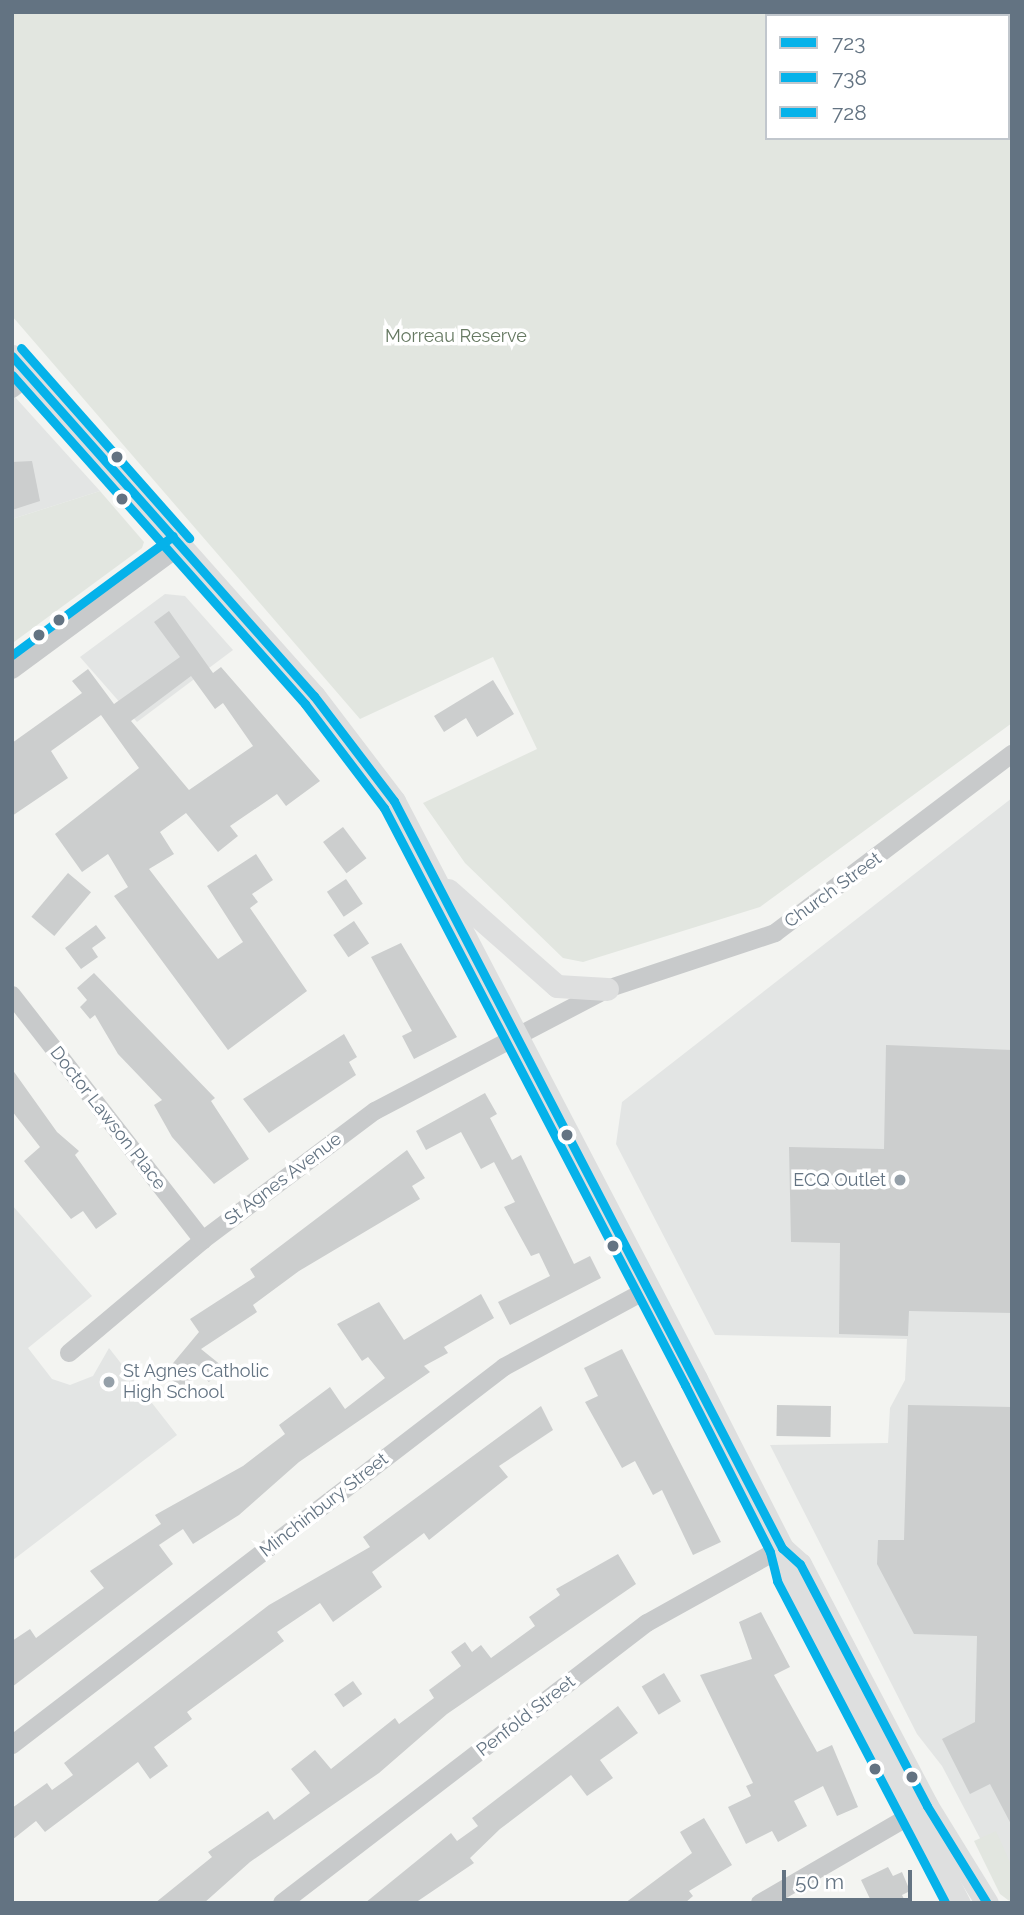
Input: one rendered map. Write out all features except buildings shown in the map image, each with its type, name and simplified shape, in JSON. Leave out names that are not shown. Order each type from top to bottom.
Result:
[{"type":"main road","points":[[12,356],[20,382],[180,546],[358,748],[438,881],[782,1548],[800,1564],[920,1810],[959,1903]]},
{"type":"main road","points":[[438,881],[557,986],[607,989]]},
{"type":"main road","points":[[920,1810],[987,1903]]},
{"type":"street","points":[[12,670],[180,546]]},
{"type":"street","name":"Church Street","points":[[517,1036],[607,989],[775,933],[1012,754]]},
{"type":"street","name":"Doctor Lawson Place","points":[[12,995],[203,1240]]},
{"type":"street","name":"St Agnes Avenue","points":[[69,1353],[203,1240],[375,1111],[517,1036]]},
{"type":"street","name":"Minchinbury Street","points":[[12,1745],[504,1367],[650,1288]]},
{"type":"street","name":"Penfold Street","points":[[282,1903],[647,1623],[782,1548]]},
{"type":"street","points":[[760,1903],[920,1810]]},
{"type":"shaded area","points":[[12,394],[15,397],[100,491],[12,519]]},
{"type":"shaded area","points":[[165,594],[185,596],[233,650],[137,722],[80,657]]},
{"type":"shaded area","points":[[1012,798],[1012,1899],[942,1766],[917,1734],[770,1445],[888,1443],[890,1408],[905,1380],[907,1339],[715,1335],[616,1144],[622,1102]]},
{"type":"shaded area","name":"St Agnes Catholic High School","points":[[12,1205],[92,1296],[28,1348],[52,1379],[70,1385],[93,1376],[109,1348],[177,1435],[13,1560]]},
{"type":"green space","name":"Morreau Reserve","points":[[12,12],[1012,12],[1012,723],[760,907],[583,962],[563,958],[465,863],[423,803],[537,749],[493,657],[360,719],[12,316]]},
{"type":"green space","points":[[100,491],[144,542],[142,548],[14,642],[12,519]]},
{"type":"green space","points":[[996,1831],[1012,1867],[1012,1903],[1000,1894],[974,1841]]},
{"type":"transit line","name":"728","points":[[21,348],[189,538]]},
{"type":"transit line","name":"723","points":[[12,356],[314,696],[394,801],[782,1548],[800,1564],[927,1806],[987,1903]]},
{"type":"transit line","name":"738","points":[[12,375],[305,704],[384,808],[685,1385],[770,1552],[777,1581],[945,1903]]},
{"type":"transit line","name":"728","points":[[12,655],[173,536]]},
{"type":"place","name":"ECQ Outlet","points":[[900,1180]]},
{"type":"place","name":"St Agnes Catholic High School","points":[[109,1382]]}]
